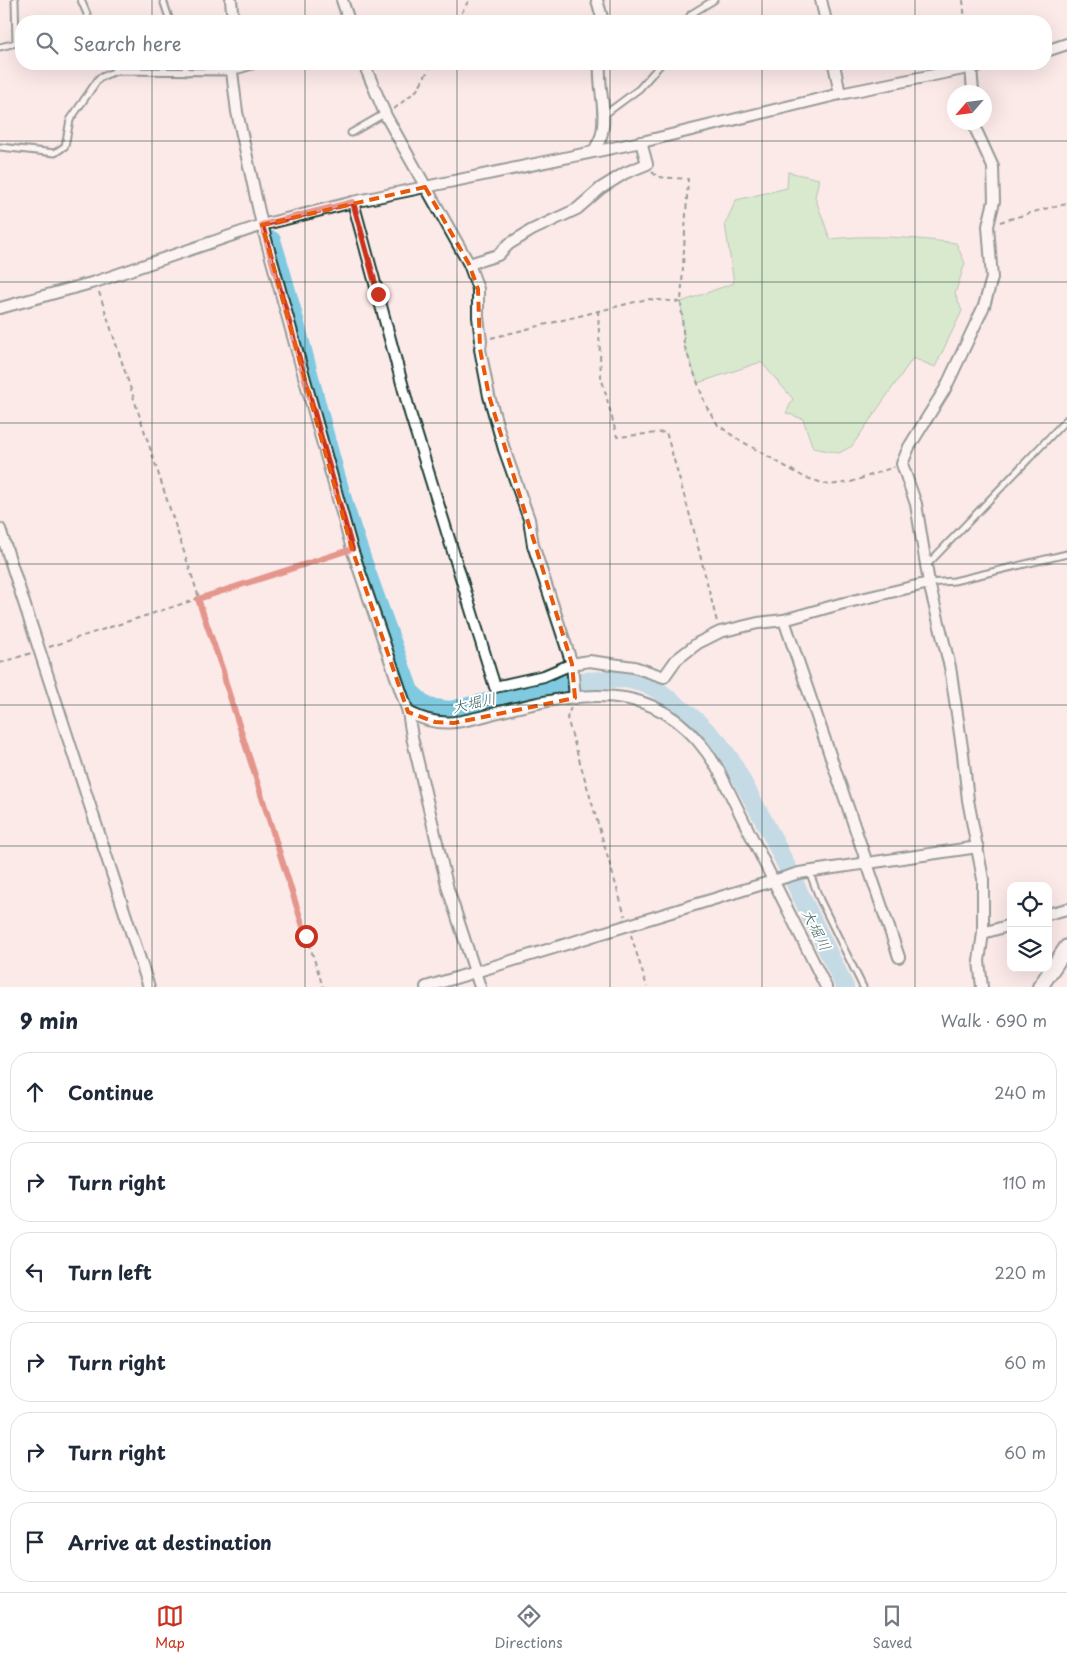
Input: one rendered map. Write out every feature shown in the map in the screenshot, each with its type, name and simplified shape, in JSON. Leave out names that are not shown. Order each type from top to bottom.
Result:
[{"type":"main road","points":[[1040,987],[1067,947]]},
{"type":"street","points":[[231,0],[233,15]]},
{"type":"street","points":[[342,0],[347,15]]},
{"type":"street","points":[[597,0],[601,15]]},
{"type":"street","points":[[821,0],[825,15]]},
{"type":"street","points":[[1052,49],[1067,44]]},
{"type":"street","points":[[235,70],[237,112],[262,225],[352,549],[408,712],[412,737],[448,889],[480,987]]},
{"type":"street","points":[[366,70],[385,115],[469,264],[478,289],[480,349],[489,396],[504,449],[529,519],[534,545],[573,664],[575,697]]},
{"type":"street","points":[[594,151],[602,134],[603,115],[599,70]]},
{"type":"street","points":[[835,70],[840,94]]},
{"type":"street","points":[[0,308],[95,282],[262,225],[353,202],[641,142],[840,94],[961,70]]},
{"type":"street","points":[[971,70],[972,85]]},
{"type":"street","points":[[976,130],[993,167],[994,201],[988,226],[992,278],[984,306],[945,389],[909,447],[902,464],[916,504],[929,583],[950,667],[968,800],[978,846],[983,886],[984,933],[979,961],[982,987]]},
{"type":"street","points":[[469,264],[498,255],[509,244],[532,230],[577,209],[601,188],[626,173],[647,164],[641,142]]},
{"type":"street","points":[[353,202],[410,413],[495,687],[544,676],[573,664],[589,661],[634,667],[664,677],[676,660],[698,643],[720,632],[758,623],[784,620],[840,604],[929,583]]},
{"type":"street","points":[[0,529],[149,987]]},
{"type":"street","points":[[784,620],[899,957]]},
{"type":"street","points":[[408,712],[423,720],[454,723],[531,704],[575,697],[614,695],[656,708],[674,718],[689,729],[711,756],[826,987]]},
{"type":"street","points":[[426,987],[804,872],[978,846]]},
{"type":"street","points":[[1052,913],[1067,909]]},
{"type":"street","points":[[984,933],[1007,926]]},
{"type":"lane","points":[[15,0],[15,15]]},
{"type":"lane","points":[[82,0],[88,15]]},
{"type":"lane","points":[[163,0],[168,15]]},
{"type":"lane","points":[[690,15],[714,0]]},
{"type":"lane","points":[[0,47],[15,43]]},
{"type":"lane","points":[[0,147],[55,153],[66,146],[70,120],[99,78],[116,71],[186,72],[210,70]]},
{"type":"lane","points":[[603,115],[638,89],[655,70]]},
{"type":"lane","points":[[351,133],[385,115]]},
{"type":"lane","points":[[926,565],[1067,419]]},
{"type":"lane","points":[[929,583],[954,581],[1067,554]]},
{"type":"lane","points":[[804,872],[864,987]]},
{"type":"path","points":[[460,15],[469,0]]},
{"type":"path","points":[[964,0],[965,15]]},
{"type":"path","points":[[385,115],[417,90],[429,70]]},
{"type":"path","points":[[647,164],[653,175],[658,177],[688,179],[681,302],[684,346],[706,406],[718,425],[736,438],[804,477],[829,485],[851,482],[902,464]]},
{"type":"path","points":[[988,226],[1067,204]]},
{"type":"path","points":[[95,282],[223,671],[323,987]]},
{"type":"path","points":[[481,341],[647,299],[681,302]]},
{"type":"path","points":[[598,310],[601,376],[617,437],[666,432],[720,632]]},
{"type":"path","points":[[0,663],[352,549]]},
{"type":"path","points":[[575,697],[567,718],[647,987]]},
{"type":"highlighted area","points":[[425,187],[469,264],[478,289],[480,349],[489,396],[572,664],[575,698],[454,723],[435,722],[408,712],[394,675],[352,549],[262,225]]},
{"type":"green space","points":[[788,172],[819,179],[815,197],[830,239],[893,237],[956,243],[965,263],[955,294],[962,311],[935,367],[913,358],[852,446],[839,453],[813,448],[803,419],[786,413],[793,399],[761,362],[698,383],[684,345],[681,302],[734,283],[725,224],[736,200],[787,188]]},
{"type":"waterway","name":"大堀川","points":[[272,240],[353,532],[410,691],[427,707],[450,710],[504,698],[560,682],[626,679],[647,684],[658,690],[697,721],[718,742],[731,760],[773,838],[845,987]]},
{"type":"route","points":[[306,936],[223,671],[198,599],[352,549],[262,225],[353,202],[378,294]]}]
